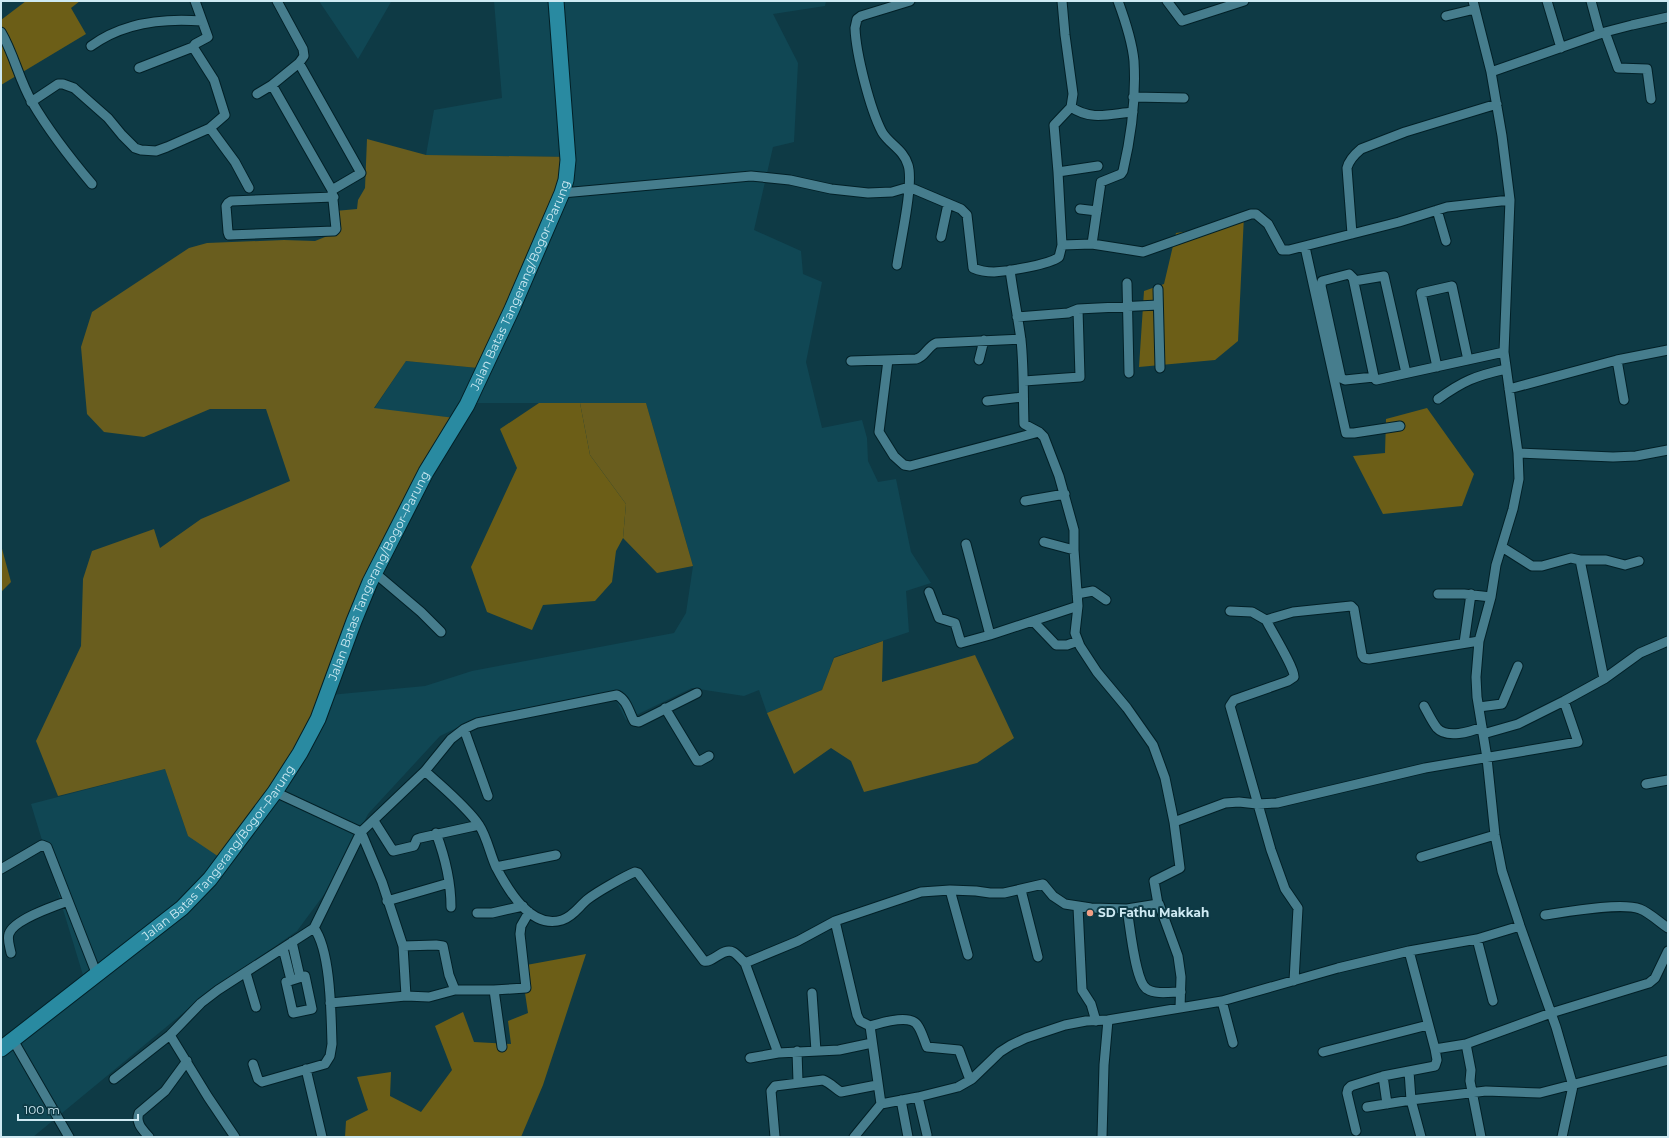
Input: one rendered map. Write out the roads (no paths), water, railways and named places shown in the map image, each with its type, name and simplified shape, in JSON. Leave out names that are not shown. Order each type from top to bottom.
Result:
[{"type":"main road","name":"Jalan Batas Tangerang/Bogor–Parung","points":[[1,1049],[182,908],[195,896],[210,879],[275,792],[300,753],[318,720],[354,621],[375,573],[426,472],[466,405],[512,309],[562,193],[566,180],[568,160],[556,1]]},
{"type":"street","points":[[139,68],[193,47],[195,44],[208,37],[195,1]]},
{"type":"street","points":[[257,94],[272,85],[299,63],[304,56],[303,49],[277,1]]},
{"type":"street","points":[[897,265],[909,187],[909,166],[899,149],[883,134],[874,110],[863,70],[855,28],[857,19],[861,16],[910,1]]},
{"type":"street","points":[[562,193],[751,176],[784,179],[831,189],[868,193],[887,193],[909,187],[961,209],[967,214],[973,268],[980,271],[994,272],[1055,260],[1059,257],[1062,244],[1054,125],[1070,107],[1073,94],[1062,1]]},
{"type":"street","points":[[1092,244],[1102,181],[1121,174],[1123,171],[1134,97],[1132,54],[1128,33],[1118,1]]},
{"type":"street","points":[[1167,1],[1182,21],[1244,1]]},
{"type":"street","points":[[1547,1],[1561,48]]},
{"type":"street","points":[[1591,1],[1602,33],[1618,68],[1647,69],[1652,99]]},
{"type":"street","points":[[1446,16],[1474,5],[1491,72],[1497,104],[1510,200],[1504,352],[1518,453],[1519,479],[1513,509],[1496,565],[1491,597],[1479,641],[1476,677],[1495,835],[1502,871],[1520,926],[1552,1013],[1573,1086],[1562,1137]]},
{"type":"street","points":[[1491,72],[1602,33],[1668,17]]},
{"type":"street","points":[[91,46],[110,34],[135,25],[187,20],[202,21]]},
{"type":"street","points":[[1,32],[10,48],[19,77],[31,102],[65,152],[92,184]]},
{"type":"street","points":[[31,102],[58,84],[63,84],[74,88],[108,118],[122,135],[136,148],[147,151],[156,151],[210,128],[225,116],[214,80],[193,47]]},
{"type":"street","points":[[272,85],[333,194],[336,228],[334,231],[229,234],[228,232],[226,206],[231,201],[333,194],[361,172],[299,63]]},
{"type":"street","points":[[1134,97],[1184,98]]},
{"type":"street","points":[[1352,234],[1347,168],[1349,161],[1357,152],[1361,149],[1405,132],[1497,104]]},
{"type":"street","points":[[1070,107],[1087,116],[1132,112]]},
{"type":"street","points":[[210,128],[235,162],[249,188]]},
{"type":"street","points":[[1058,172],[1098,166]]},
{"type":"street","points":[[1062,244],[1092,244],[1143,252],[1251,214],[1256,214],[1268,224],[1282,250],[1289,250],[1447,207],[1510,200]]},
{"type":"street","points":[[941,237],[948,204]]},
{"type":"street","points":[[1080,209],[1097,211]]},
{"type":"street","points":[[1437,210],[1446,241]]},
{"type":"street","points":[[1305,246],[1346,433],[1400,426]]},
{"type":"street","points":[[1010,270],[1020,339],[1024,381],[1024,424],[1039,432],[1047,443],[1065,494],[1074,530],[1078,606],[1074,628],[1078,641],[1097,672],[1153,745],[1165,778],[1181,867],[1180,870],[1154,881],[1159,904],[1178,956],[1181,977],[1180,1008]]},
{"type":"street","points":[[1374,377],[1354,281],[1349,274],[1322,281],[1321,286],[1341,378],[1346,380],[1374,377],[1376,380],[1504,352]]},
{"type":"street","points":[[1354,281],[1384,276],[1406,373]]},
{"type":"street","points":[[1127,283],[1130,372]]},
{"type":"street","points":[[1437,367],[1421,293],[1452,286],[1468,360]]},
{"type":"street","points":[[1158,288],[1160,368]]},
{"type":"street","points":[[1017,317],[1068,313],[1078,309],[1158,305]]},
{"type":"street","points":[[1024,381],[1080,377],[1078,309]]},
{"type":"street","points":[[851,361],[919,359],[931,345],[936,343],[1020,339]]},
{"type":"street","points":[[980,360],[984,340]]},
{"type":"street","points":[[1509,388],[1617,360],[1668,350]]},
{"type":"street","points":[[888,360],[879,432],[888,449],[904,465],[910,466],[1039,432]]},
{"type":"street","points":[[1617,360],[1624,400]]},
{"type":"street","points":[[1438,398],[1468,380],[1480,375],[1506,369]]},
{"type":"street","points":[[987,401],[1023,397]]},
{"type":"street","points":[[1518,453],[1613,457],[1636,456],[1668,450]]},
{"type":"street","points":[[1025,501],[1065,494]]},
{"type":"street","points":[[1044,542],[1074,550]]},
{"type":"street","points":[[966,544],[990,635]]},
{"type":"street","points":[[1502,547],[1532,566],[1547,565],[1571,558],[1580,560],[1606,560],[1625,564],[1639,562]]},
{"type":"street","points":[[1580,560],[1604,679]]},
{"type":"street","points":[[375,573],[421,612],[441,632]]},
{"type":"street","points":[[1077,594],[1093,591],[1106,600]]},
{"type":"street","points":[[929,592],[939,618],[955,623],[961,643],[1078,606]]},
{"type":"street","points":[[1438,594],[1470,594],[1491,597]]},
{"type":"street","points":[[1464,643],[1470,594]]},
{"type":"street","points":[[1266,620],[1293,612],[1351,606],[1354,609],[1362,655],[1364,658],[1369,659],[1479,641]]},
{"type":"street","points":[[1230,611],[1257,613],[1266,620],[1294,671],[1294,677],[1288,681],[1234,700],[1230,706],[1271,850],[1283,884],[1298,908],[1294,981]]},
{"type":"street","points":[[1033,621],[1056,645],[1067,645],[1078,641]]},
{"type":"street","points":[[1424,706],[1436,726],[1445,733],[1482,731],[1518,724],[1564,702],[1604,679],[1640,653],[1668,641]]},
{"type":"street","points":[[1479,707],[1502,704],[1518,666]]},
{"type":"street","points":[[114,1079],[170,1035],[201,1003],[218,990],[314,928],[361,832],[425,772],[451,739],[464,729],[477,723],[617,695],[621,697],[636,722],[639,722],[697,693]]},
{"type":"street","points":[[1174,822],[1225,803],[1277,803],[1425,768],[1578,742],[1564,702]]},
{"type":"street","points":[[665,708],[697,761],[709,756]]},
{"type":"street","points":[[464,729],[488,796]]},
{"type":"street","points":[[425,772],[452,795],[479,825],[496,867],[508,888],[526,909],[542,920],[556,921],[566,919],[588,899],[636,872],[704,961],[707,962],[721,954],[731,951],[745,963],[778,1053]]},
{"type":"street","points":[[1646,784],[1668,780]]},
{"type":"street","points":[[275,792],[361,832],[372,857],[403,946],[406,996]]},
{"type":"street","points":[[374,821],[393,851],[415,845],[418,838],[479,825]]},
{"type":"street","points":[[436,833],[445,859],[451,907]]},
{"type":"street","points":[[1421,857],[1495,835]]},
{"type":"street","points":[[1,869],[42,846],[46,846],[97,975]]},
{"type":"street","points":[[496,867],[556,855]]},
{"type":"street","points":[[387,901],[449,883]]},
{"type":"street","points":[[745,963],[798,941],[835,921],[920,892],[950,890],[976,891],[990,894],[1021,890],[1043,884],[1059,901],[1078,907],[1127,909],[1159,904]]},
{"type":"street","points":[[950,890],[968,955]]},
{"type":"street","points":[[1021,890],[1038,956]]},
{"type":"street","points":[[11,953],[8,937],[12,929],[32,915],[68,901]]},
{"type":"street","points":[[1078,907],[1082,990],[1090,1004],[1096,1021]]},
{"type":"street","points":[[1545,915],[1594,908],[1632,907],[1640,909],[1668,928]]},
{"type":"street","points":[[477,913],[492,913],[526,909]]},
{"type":"street","points":[[330,1003],[406,996],[429,997],[455,990],[526,988],[520,934],[526,909]]},
{"type":"street","points":[[1127,909],[1136,966],[1142,985],[1146,989],[1153,992],[1181,992]]},
{"type":"street","points":[[835,921],[856,1015],[860,1021],[870,1026],[897,1020],[914,1022],[918,1026],[927,1047],[959,1050],[970,1080]]},
{"type":"street","points":[[854,1137],[881,1104],[958,1087],[970,1080],[1000,1052],[1021,1040],[1065,1025],[1108,1020],[1222,1001],[1338,968],[1477,939],[1520,926]]},
{"type":"street","points":[[253,1064],[261,1082],[325,1064],[331,1053],[330,1003],[323,946],[319,934],[314,928]]},
{"type":"street","points":[[1477,939],[1493,1001]]},
{"type":"street","points":[[292,942],[300,977]]},
{"type":"street","points":[[403,946],[436,944],[443,946],[449,975],[455,990]]},
{"type":"street","points":[[283,948],[290,980]]},
{"type":"street","points":[[1435,1049],[1466,1044],[1552,1013],[1649,983],[1655,978],[1668,951]]},
{"type":"street","points":[[1356,1131],[1348,1099],[1348,1089],[1351,1086],[1383,1076],[1435,1066],[1437,1060],[1409,952]]},
{"type":"street","points":[[246,973],[256,1007]]},
{"type":"street","points":[[305,976],[313,1007],[312,1009],[293,1013],[286,982],[300,977],[305,976]]},
{"type":"street","points":[[494,990],[502,1047]]},
{"type":"street","points":[[812,993],[816,1051]]},
{"type":"street","points":[[1222,1001],[1233,1043]]},
{"type":"street","points":[[1102,1137],[1104,1065],[1108,1020]]},
{"type":"street","points":[[1323,1052],[1428,1025]]},
{"type":"street","points":[[870,1026],[877,1085],[881,1104]]},
{"type":"street","points":[[170,1035],[208,1097],[235,1137]]},
{"type":"street","points":[[13,1040],[68,1137]]},
{"type":"street","points":[[750,1058],[797,1051],[839,1050],[872,1043]]},
{"type":"street","points":[[1466,1044],[1471,1070],[1470,1081],[1481,1137]]},
{"type":"street","points":[[797,1051],[798,1082]]},
{"type":"street","points":[[1367,1107],[1411,1100],[1499,1090],[1540,1093],[1573,1086],[1668,1060]]},
{"type":"street","points":[[149,1137],[138,1122],[137,1117],[139,1113],[165,1091],[187,1061]]},
{"type":"street","points":[[306,1069],[322,1137]]},
{"type":"street","points":[[1409,1071],[1411,1100],[1421,1137]]},
{"type":"street","points":[[1383,1076],[1387,1104]]},
{"type":"street","points":[[775,1137],[772,1088],[798,1082],[823,1080],[830,1082],[835,1089],[841,1092],[877,1085]]},
{"type":"street","points":[[918,1097],[927,1135]]},
{"type":"street","points":[[901,1100],[908,1137]]},
{"type":"place","name":"SD Fathu Makkah","points":[[1090,913]]}]
